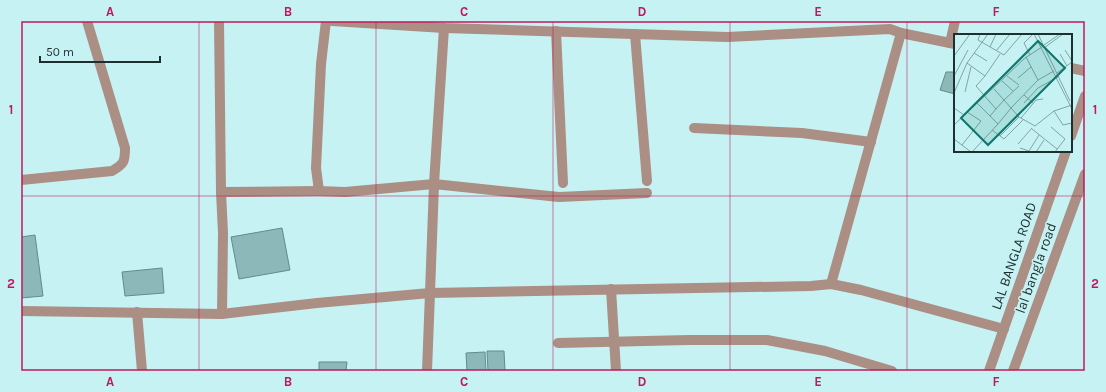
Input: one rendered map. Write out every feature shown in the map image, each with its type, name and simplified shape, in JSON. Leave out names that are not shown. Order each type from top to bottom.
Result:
[{"type":"street","points":[[21,180],[112,171],[121,166],[125,160],[125,148],[87,21]]},
{"type":"street","points":[[219,21],[221,192],[223,233],[222,314]]},
{"type":"street","points":[[319,191],[316,168],[321,64],[326,21]]},
{"type":"street","points":[[332,21],[444,28],[726,37],[891,25],[901,33],[953,44],[955,21]]},
{"type":"street","points":[[427,371],[434,184],[444,28]]},
{"type":"street","points":[[556,31],[563,183]]},
{"type":"street","points":[[831,284],[901,33]]},
{"type":"street","points":[[635,34],[647,181]]},
{"type":"street","points":[[1072,68],[1085,71]]},
{"type":"street","points":[[1072,133],[1085,96]]},
{"type":"street","points":[[694,128],[802,133],[871,142]]},
{"type":"street","name":"LAL BANGLA ROAD","points":[[990,371],[1066,152]]},
{"type":"street","name":"lal bangla road","points":[[1013,371],[1085,174]]},
{"type":"street","points":[[221,192],[345,192],[434,184],[559,198],[647,193]]},
{"type":"street","points":[[21,311],[222,314],[317,303],[430,293],[811,286],[831,284],[860,290],[1004,329]]},
{"type":"street","points":[[611,289],[616,371]]},
{"type":"street","points":[[137,312],[142,371]]},
{"type":"street","points":[[558,343],[767,340],[825,351],[892,371]]},
{"type":"building","points":[[946,72],[954,72],[954,94],[940,90]]},
{"type":"building","points":[[282,228],[290,270],[239,279],[231,237]]},
{"type":"building","points":[[35,235],[43,296],[21,298],[21,237]]},
{"type":"building","points":[[162,268],[164,293],[125,296],[122,272]]},
{"type":"building","points":[[487,351],[504,351],[505,371],[488,371]]},
{"type":"building","points":[[485,352],[486,371],[467,371],[466,353]]},
{"type":"building","points":[[319,362],[347,362],[346,371],[319,371]]}]
